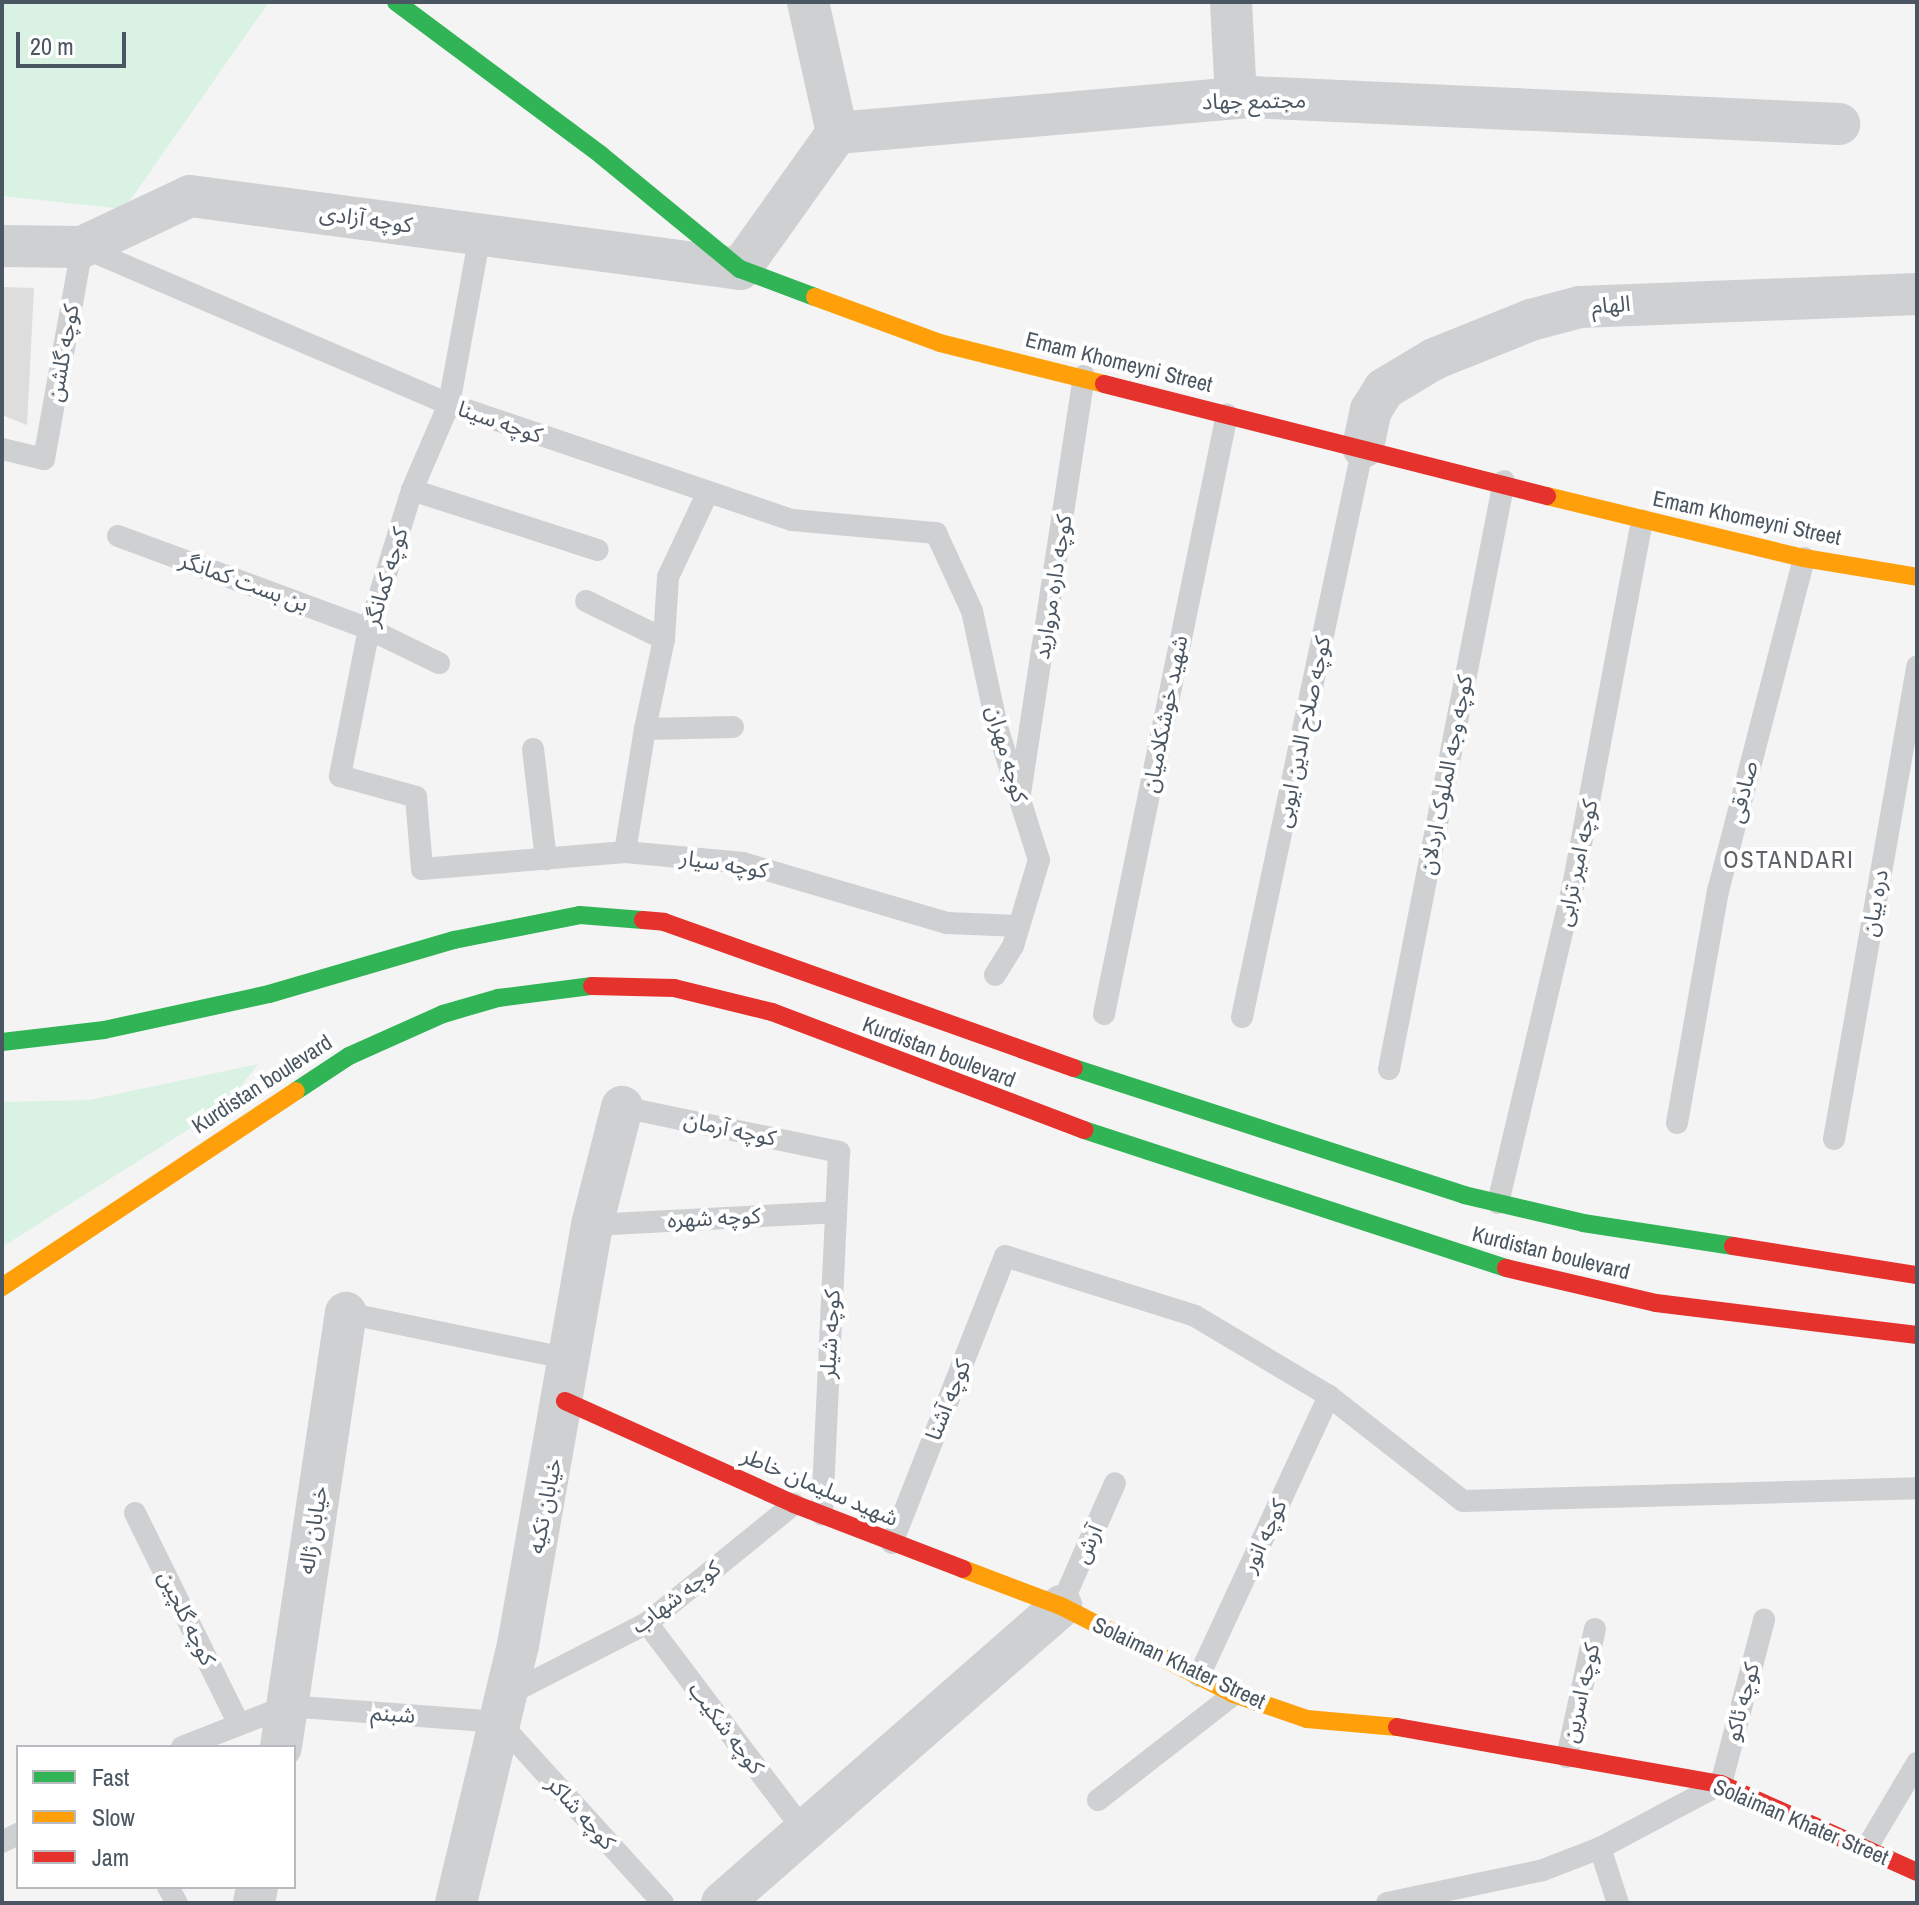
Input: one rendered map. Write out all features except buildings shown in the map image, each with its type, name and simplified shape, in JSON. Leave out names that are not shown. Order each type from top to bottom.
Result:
[{"type":"main road","name":"Emam Khomeyni Street","points":[[396,2],[601,155],[740,269],[940,343],[1504,481],[1642,520],[1804,558],[1917,577]]},
{"type":"main road","name":"Kurdistan boulevard","points":[[2,1042],[104,1030],[269,994],[454,940],[580,915],[664,922],[1279,1139],[1498,1203],[1583,1223],[1917,1275]]},
{"type":"main road","name":"Kurdistan boulevard","points":[[2,1287],[349,1056],[443,1014],[498,998],[600,985],[674,988],[772,1012],[1019,1109],[1484,1263],[1656,1303],[1917,1335]]},
{"type":"main road","name":"شهید سلیمان خاطر","points":[[565,1401],[794,1504],[1061,1606]]},
{"type":"main road","name":"Solaiman Khater Street","points":[[1061,1606],[1234,1694],[1307,1719],[1407,1728],[1721,1784],[1917,1872]]},
{"type":"street","points":[[740,269],[837,133],[808,2]]},
{"type":"street","points":[[1231,2],[1236,98]]},
{"type":"street","name":"مجتمع جهاد","points":[[837,133],[1236,98],[1839,124]]},
{"type":"street","name":"کوچه آزادی","points":[[2,246],[82,247],[190,196],[740,269]]},
{"type":"street","name":"الهام","points":[[1363,447],[1371,410],[1384,389],[1447,353],[1531,320],[1580,307],[1917,294]]},
{"type":"street","name":"خیابان تکیه","points":[[456,1903],[502,1709],[565,1401],[592,1225],[622,1107]]},
{"type":"street","name":"خیابان ژاله","points":[[281,1745],[346,1313]]},
{"type":"street","points":[[722,1903],[1061,1606]]},
{"type":"lane","name":"کوچه کمانگر","points":[[422,869],[416,797],[340,776],[369,629],[412,490],[449,404],[480,235]]},
{"type":"lane","name":"کوچه سینا","points":[[82,247],[449,404],[708,492],[792,520],[936,533]]},
{"type":"lane","name":"کوچه گلشن","points":[[2,449],[44,459],[82,247]]},
{"type":"lane","name":"کوچه داره مروارید","points":[[1020,798],[1084,376]]},
{"type":"lane","name":"شهید خوشکلامیان","points":[[1104,1014],[1227,414]]},
{"type":"lane","name":"کوچه صلاح الدین ایوبی","points":[[1242,1017],[1363,447]]},
{"type":"lane","name":"کوچه وجه الملوک اردلان","points":[[1389,1069],[1504,481]]},
{"type":"lane","points":[[412,490],[598,550]]},
{"type":"lane","points":[[625,852],[645,729],[664,639],[668,577],[708,492]]},
{"type":"lane","name":"کوچه امیر ترابی","points":[[1498,1203],[1573,886],[1642,520]]},
{"type":"lane","name":"کوچه مهران","points":[[936,533],[972,611],[997,727],[1039,860],[1019,926],[995,975]]},
{"type":"lane","name":"بن بست کمانگر","points":[[118,536],[369,629],[439,663]]},
{"type":"lane","name":"صادقی","points":[[1677,1123],[1718,891],[1804,558]]},
{"type":"lane","points":[[586,601],[664,639]]},
{"type":"lane","name":"دره بیان","points":[[1834,1139],[1917,666]]},
{"type":"lane","points":[[645,729],[733,727]]},
{"type":"lane","points":[[533,749],[546,859]]},
{"type":"lane","name":"کوچه سیار","points":[[422,869],[625,852],[743,863],[947,923],[1019,926]]},
{"type":"lane","name":"کوچه آرمان","points":[[622,1107],[839,1152]]},
{"type":"lane","name":"کوچه شیلر","points":[[822,1515],[839,1152]]},
{"type":"lane","name":"کوچه شهره","points":[[592,1225],[836,1212]]},
{"type":"lane","name":"کوچه آشنا","points":[[892,1543],[1005,1256],[1195,1316],[1329,1396]]},
{"type":"lane","points":[[346,1313],[571,1359]]},
{"type":"lane","points":[[1329,1396],[1463,1501],[1917,1488]]},
{"type":"lane","name":"کوچه انور","points":[[1199,1676],[1329,1396]]},
{"type":"lane","name":"آرش","points":[[1061,1606],[1115,1483]]},
{"type":"lane","name":"کوچه شهاب","points":[[502,1709],[647,1623],[794,1504]]},
{"type":"lane","name":"کوچه گلچین","points":[[135,1513],[238,1722]]},
{"type":"lane","name":"کوچه ئاکو","points":[[1721,1784],[1764,1620]]},
{"type":"lane","name":"کوچه شکیب","points":[[647,1623],[805,1832]]},
{"type":"lane","name":"کوچه اسرین","points":[[1567,1757],[1595,1629]]},
{"type":"lane","points":[[1098,1800],[1234,1694]]},
{"type":"lane","points":[[186,1745],[238,1722],[287,1706]]},
{"type":"lane","name":"شبنم","points":[[287,1706],[502,1709]]},
{"type":"lane","name":"کوچه شاکر","points":[[502,1709],[663,1903]]},
{"type":"lane","points":[[1866,1849],[1917,1763]]},
{"type":"lane","points":[[1387,1903],[1543,1870],[1600,1848],[1721,1784]]},
{"type":"lane","points":[[1600,1848],[1618,1903]]},
{"type":"green space","points":[[2,2],[269,2],[124,209],[2,196]]},
{"type":"green space","points":[[258,1064],[227,1105],[2,1247],[2,1102],[89,1100]]},
{"type":"traffic: fast","points":[[396,2],[601,155],[740,269],[815,297]]},
{"type":"traffic: fast","points":[[2,1042],[104,1030],[269,994],[454,940],[580,915],[643,920]]},
{"type":"traffic: fast","points":[[296,1091],[349,1056],[443,1014],[498,998],[592,986]]},
{"type":"traffic: fast","points":[[1074,1068],[1464,1195],[1583,1223],[1733,1246]]},
{"type":"traffic: fast","points":[[1084,1130],[1506,1268]]},
{"type":"traffic: slow","points":[[815,297],[940,343],[1104,384]]},
{"type":"traffic: slow","points":[[1547,496],[1804,558],[1917,577]]},
{"type":"traffic: slow","points":[[2,1287],[296,1091]]},
{"type":"traffic: slow","points":[[963,1569],[1061,1606],[1234,1694],[1307,1719],[1397,1727]]},
{"type":"traffic: jam","points":[[1104,384],[1547,496]]},
{"type":"traffic: jam","points":[[643,920],[664,922],[1074,1068]]},
{"type":"traffic: jam","points":[[592,986],[674,988],[772,1012],[1084,1130]]},
{"type":"traffic: jam","points":[[1733,1246],[1917,1275]]},
{"type":"traffic: jam","points":[[1506,1268],[1656,1303],[1917,1335]]},
{"type":"traffic: jam","points":[[565,1401],[794,1504],[963,1569]]},
{"type":"traffic: jam","points":[[1397,1727],[1721,1784],[1917,1872]]},
{"type":"district","name":"OSTANDARI","points":[[1789,860]]}]
